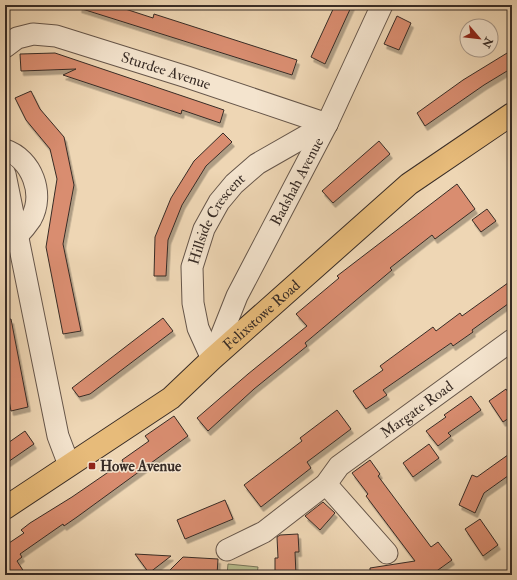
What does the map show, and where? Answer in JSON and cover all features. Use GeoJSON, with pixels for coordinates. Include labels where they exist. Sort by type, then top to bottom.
{"type":"FeatureCollection","features":[{"type":"Feature","properties":{"kind":"main road","name":"Felixstowe Road"},"geometry":{"type":"LineString","coordinates":[[5,508],[171,398],[212,359],[409,184],[512,114]]}},
{"type":"Feature","properties":{"kind":"street","name":"Badshah Avenue"},"geometry":{"type":"LineString","coordinates":[[212,359],[237,296],[327,124],[382,5]]}},
{"type":"Feature","properties":{"kind":"street","name":"Sturdee Avenue"},"geometry":{"type":"LineString","coordinates":[[5,47],[17,38],[33,34],[56,36],[327,124]]}},
{"type":"Feature","properties":{"kind":"street","name":"Hillside Crescent"},"geometry":{"type":"LineString","coordinates":[[212,359],[198,328],[193,303],[192,267],[204,229],[219,202],[234,184],[256,164],[327,124]]}},
{"type":"Feature","properties":{"kind":"street"},"geometry":{"type":"LineString","coordinates":[[5,150],[24,161],[33,176],[37,198],[31,218],[18,236]]}},
{"type":"Feature","properties":{"kind":"street"},"geometry":{"type":"LineString","coordinates":[[5,174],[58,436],[69,465]]}},
{"type":"Feature","properties":{"kind":"street","name":"Margate Road"},"geometry":{"type":"LineString","coordinates":[[227,550],[264,532],[326,484],[339,466],[509,347]]}},
{"type":"Feature","properties":{"kind":"street"},"geometry":{"type":"LineString","coordinates":[[326,484],[387,553]]}},
{"type":"Feature","properties":{"kind":"green space"},"geometry":{"type":"Polygon","coordinates":[[[228,564],[258,567],[257,575],[227,575],[228,564]]]}},
{"type":"Feature","properties":{"kind":"building"},"geometry":{"type":"Polygon","coordinates":[[[80,5],[113,5],[153,18],[154,14],[297,60],[292,75],[79,8],[80,5]]]}},
{"type":"Feature","properties":{"kind":"building"},"geometry":{"type":"Polygon","coordinates":[[[335,5],[352,5],[325,64],[311,57],[335,5]]]}},
{"type":"Feature","properties":{"kind":"building"},"geometry":{"type":"Polygon","coordinates":[[[397,16],[411,23],[399,50],[384,44],[397,16]]]}},
{"type":"Feature","properties":{"kind":"building"},"geometry":{"type":"Polygon","coordinates":[[[512,50],[512,68],[484,85],[425,126],[417,113],[463,80],[512,50]]]}},
{"type":"Feature","properties":{"kind":"building"},"geometry":{"type":"Polygon","coordinates":[[[55,53],[224,110],[220,123],[182,110],[181,114],[63,75],[76,69],[21,71],[20,54],[55,53]]]}},
{"type":"Feature","properties":{"kind":"building"},"geometry":{"type":"Polygon","coordinates":[[[31,91],[40,109],[64,137],[74,185],[63,244],[81,331],[63,334],[46,247],[57,179],[50,149],[26,120],[15,98],[31,91]]]}},
{"type":"Feature","properties":{"kind":"building"},"geometry":{"type":"Polygon","coordinates":[[[223,133],[232,142],[206,166],[182,205],[168,240],[166,276],[154,276],[155,237],[171,198],[194,161],[223,133]]]}},
{"type":"Feature","properties":{"kind":"building"},"geometry":{"type":"Polygon","coordinates":[[[379,141],[390,154],[333,203],[322,191],[379,141]]]}},
{"type":"Feature","properties":{"kind":"building"},"geometry":{"type":"Polygon","coordinates":[[[457,184],[475,209],[435,239],[432,235],[390,268],[392,270],[305,343],[307,346],[254,389],[208,431],[197,418],[307,326],[296,314],[339,278],[337,276],[457,184]]]}},
{"type":"Feature","properties":{"kind":"building"},"geometry":{"type":"Polygon","coordinates":[[[487,209],[496,221],[481,232],[472,220],[487,209]]]}},
{"type":"Feature","properties":{"kind":"building"},"geometry":{"type":"Polygon","coordinates":[[[512,280],[512,301],[453,346],[451,343],[383,390],[387,395],[366,409],[353,391],[383,370],[380,366],[433,327],[436,331],[460,313],[462,316],[512,280]]]}},
{"type":"Feature","properties":{"kind":"building"},"geometry":{"type":"Polygon","coordinates":[[[163,318],[173,331],[90,394],[79,397],[72,388],[163,318]]]}},
{"type":"Feature","properties":{"kind":"building"},"geometry":{"type":"Polygon","coordinates":[[[11,319],[28,407],[11,411],[5,379],[5,320],[11,319]]]}},
{"type":"Feature","properties":{"kind":"building"},"geometry":{"type":"Polygon","coordinates":[[[506,389],[512,399],[512,416],[503,422],[489,401],[506,389]]]}},
{"type":"Feature","properties":{"kind":"building"},"geometry":{"type":"Polygon","coordinates":[[[471,396],[481,410],[448,433],[451,436],[438,446],[426,431],[446,417],[444,415],[471,396]]]}},
{"type":"Feature","properties":{"kind":"building"},"geometry":{"type":"Polygon","coordinates":[[[337,410],[351,429],[307,462],[311,468],[261,507],[244,485],[302,441],[300,438],[337,410]]]}},
{"type":"Feature","properties":{"kind":"building"},"geometry":{"type":"Polygon","coordinates":[[[174,416],[188,436],[77,517],[64,526],[63,524],[20,554],[22,557],[17,561],[26,575],[5,575],[5,543],[6,545],[24,533],[21,530],[30,523],[72,497],[123,462],[122,460],[149,441],[145,436],[174,416]]]}},
{"type":"Feature","properties":{"kind":"building"},"geometry":{"type":"Polygon","coordinates":[[[25,431],[34,444],[5,464],[5,445],[25,431]]]}},
{"type":"Feature","properties":{"kind":"building"},"geometry":{"type":"Polygon","coordinates":[[[429,444],[439,458],[413,477],[403,463],[429,444]]]}},
{"type":"Feature","properties":{"kind":"building"},"geometry":{"type":"Polygon","coordinates":[[[512,452],[512,473],[484,493],[475,513],[459,505],[472,475],[477,477],[512,452]]]}},
{"type":"Feature","properties":{"kind":"building"},"geometry":{"type":"Polygon","coordinates":[[[370,460],[380,474],[378,476],[431,547],[438,542],[452,560],[431,575],[370,575],[370,568],[415,561],[366,496],[368,494],[352,473],[370,460]]]}},
{"type":"Feature","properties":{"kind":"building"},"geometry":{"type":"Polygon","coordinates":[[[225,500],[233,519],[185,539],[177,520],[225,500]]]}},
{"type":"Feature","properties":{"kind":"building"},"geometry":{"type":"Polygon","coordinates":[[[323,502],[335,513],[320,530],[305,516],[323,502]]]}},
{"type":"Feature","properties":{"kind":"building"},"geometry":{"type":"Polygon","coordinates":[[[480,519],[498,545],[483,556],[465,529],[480,519]]]}},
{"type":"Feature","properties":{"kind":"building"},"geometry":{"type":"Polygon","coordinates":[[[298,534],[299,552],[295,552],[296,575],[275,575],[275,558],[278,558],[277,537],[280,535],[298,534]]]}},
{"type":"Feature","properties":{"kind":"building"},"geometry":{"type":"Polygon","coordinates":[[[135,554],[171,556],[149,573],[135,554]]]}},
{"type":"Feature","properties":{"kind":"building"},"geometry":{"type":"Polygon","coordinates":[[[183,557],[218,559],[217,575],[165,575],[183,557]]]}},
{"type":"Feature","properties":{"kind":"place","name":"Howe Avenue"},"geometry":{"type":"Point","coordinates":[92,466]}}]}
